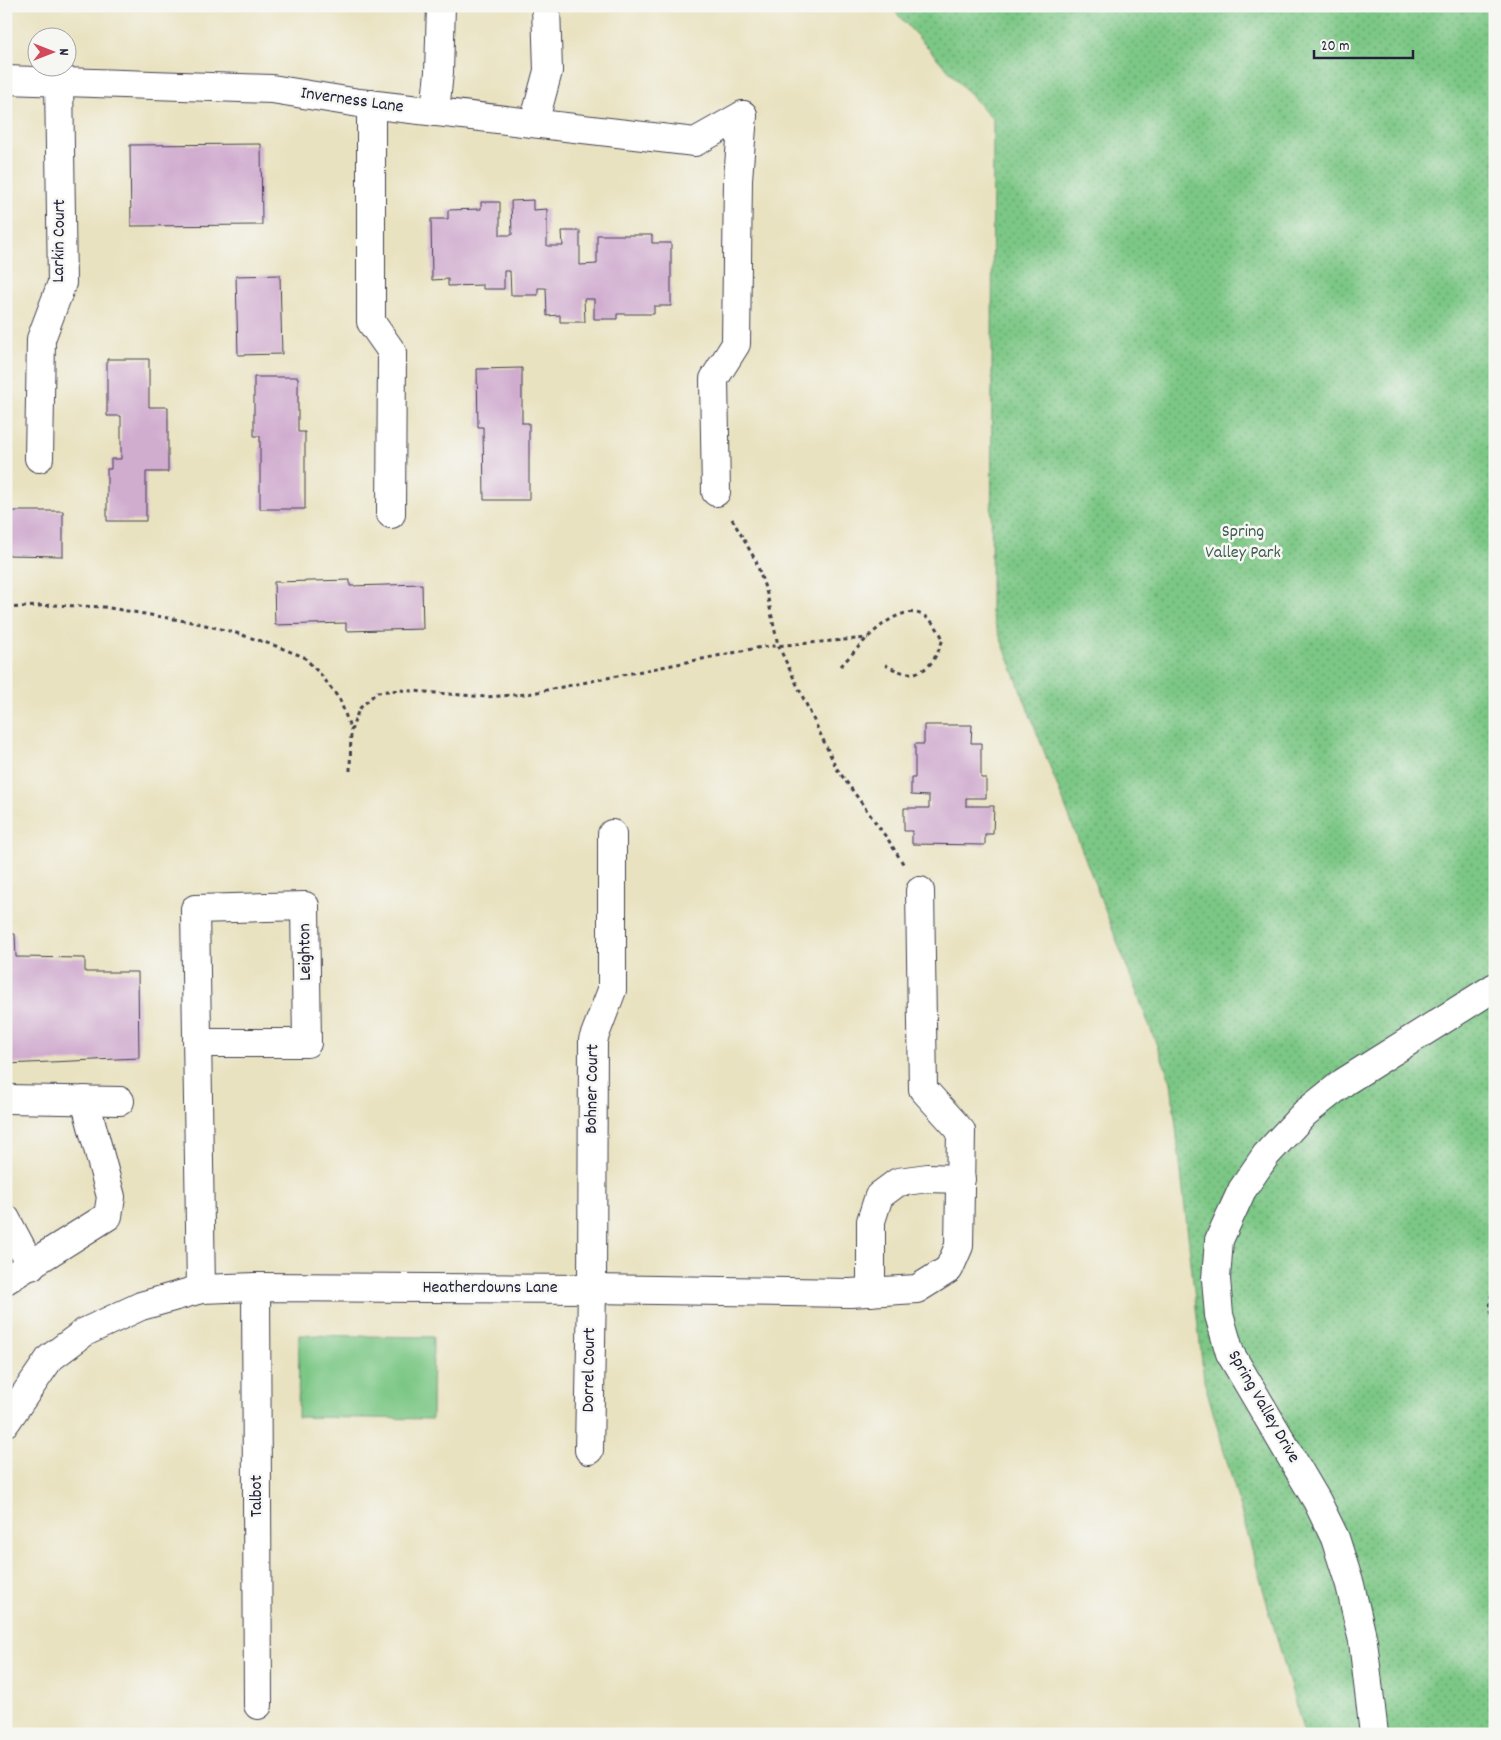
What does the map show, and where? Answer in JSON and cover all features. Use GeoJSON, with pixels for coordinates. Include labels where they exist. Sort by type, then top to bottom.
{"type":"FeatureCollection","features":[{"type":"Feature","properties":{"kind":"street"},"geometry":{"type":"LineString","coordinates":[[436,112],[441,6]]}},
{"type":"Feature","properties":{"kind":"street"},"geometry":{"type":"LineString","coordinates":[[534,123],[548,71],[546,6]]}},
{"type":"Feature","properties":{"kind":"street","name":"Inverness Lane"},"geometry":{"type":"LineString","coordinates":[[6,80],[272,89],[371,104],[696,142],[743,115],[738,179],[736,344],[714,379],[716,492]]}},
{"type":"Feature","properties":{"kind":"street","name":"Larkin Court"},"geometry":{"type":"LineString","coordinates":[[39,458],[41,339],[62,283],[60,81]]}},
{"type":"Feature","properties":{"kind":"street"},"geometry":{"type":"LineString","coordinates":[[371,104],[371,322],[392,352],[392,514]]}},
{"type":"Feature","properties":{"kind":"street","name":"Bohner Court"},"geometry":{"type":"LineString","coordinates":[[592,1289],[593,1040],[612,990],[612,834]]}},
{"type":"Feature","properties":{"kind":"street","name":"Heatherdowns Lane"},"geometry":{"type":"LineString","coordinates":[[6,1422],[50,1358],[85,1332],[141,1306],[201,1289],[256,1287],[592,1289],[850,1293],[917,1289],[949,1269],[959,1246],[961,1190],[961,1131],[923,1088],[920,891]]}},
{"type":"Feature","properties":{"kind":"street","name":"Leighton"},"geometry":{"type":"LineString","coordinates":[[198,1043],[307,1043],[305,906],[195,909],[201,1289]]}},
{"type":"Feature","properties":{"kind":"street","name":"Spring Valley Drive"},"geometry":{"type":"LineString","coordinates":[[1374,1734],[1363,1641],[1350,1586],[1335,1538],[1317,1501],[1230,1353],[1219,1315],[1216,1279],[1219,1240],[1242,1190],[1266,1155],[1304,1113],[1344,1082],[1495,987]]}},
{"type":"Feature","properties":{"kind":"street"},"geometry":{"type":"LineString","coordinates":[[6,1099],[120,1101]]}},
{"type":"Feature","properties":{"kind":"street"},"geometry":{"type":"LineString","coordinates":[[6,1280],[108,1216],[111,1197],[85,1100]]}},
{"type":"Feature","properties":{"kind":"street"},"geometry":{"type":"LineString","coordinates":[[871,1292],[871,1221],[878,1196],[898,1182],[928,1178],[961,1190]]}},
{"type":"Feature","properties":{"kind":"street"},"geometry":{"type":"LineString","coordinates":[[6,1219],[31,1266]]}},
{"type":"Feature","properties":{"kind":"street","name":"Talbot"},"geometry":{"type":"LineString","coordinates":[[256,1287],[258,1705]]}},
{"type":"Feature","properties":{"kind":"street","name":"Dorrel Court"},"geometry":{"type":"LineString","coordinates":[[589,1450],[592,1289]]}},
{"type":"Feature","properties":{"kind":"path"},"geometry":{"type":"LineString","coordinates":[[716,492],[756,561],[768,594],[778,646],[837,770],[889,841],[920,891]]}},
{"type":"Feature","properties":{"kind":"path"},"geometry":{"type":"LineString","coordinates":[[6,608],[52,605],[104,607],[198,623],[276,646],[304,657],[322,676],[340,700],[351,731]]}},
{"type":"Feature","properties":{"kind":"path"},"geometry":{"type":"LineString","coordinates":[[841,666],[882,624],[898,615],[915,613],[926,616],[937,626],[943,638],[938,653],[925,669],[920,672],[906,674],[885,665]]}},
{"type":"Feature","properties":{"kind":"path"},"geometry":{"type":"LineString","coordinates":[[350,771],[351,731],[359,709],[377,692],[400,690],[486,697],[527,694],[762,647],[868,638]]}},
{"type":"Feature","properties":{"kind":"path"},"geometry":{"type":"LineString","coordinates":[[1495,1287],[1492,1289],[1490,1302],[1495,1324]]}},
{"type":"Feature","properties":{"kind":"green space","name":"Spring Valley Park"},"geometry":{"type":"Polygon","coordinates":[[[890,6],[1495,6],[1495,1734],[1304,1734],[1204,1380],[1171,1082],[991,613],[993,120],[890,6]]]}},
{"type":"Feature","properties":{"kind":"green space"},"geometry":{"type":"Polygon","coordinates":[[[299,1335],[433,1337],[432,1419],[298,1417],[299,1335]]]}},
{"type":"Feature","properties":{"kind":"building"},"geometry":{"type":"Polygon","coordinates":[[[261,144],[262,225],[131,226],[130,145],[261,144]]]}},
{"type":"Feature","properties":{"kind":"building"},"geometry":{"type":"Polygon","coordinates":[[[533,200],[533,210],[547,209],[547,246],[563,246],[562,231],[580,231],[580,265],[597,264],[597,235],[652,235],[652,243],[671,243],[671,306],[654,306],[654,314],[617,314],[617,319],[594,319],[594,299],[584,299],[585,322],[560,322],[560,315],[547,316],[546,288],[538,288],[538,295],[511,295],[510,271],[504,271],[504,289],[483,289],[483,285],[448,286],[448,279],[432,280],[431,219],[448,219],[448,210],[481,209],[481,202],[500,202],[500,235],[512,235],[511,201],[533,200]]]}},
{"type":"Feature","properties":{"kind":"building"},"geometry":{"type":"Polygon","coordinates":[[[280,275],[282,354],[238,355],[236,276],[280,275]]]}},
{"type":"Feature","properties":{"kind":"building"},"geometry":{"type":"Polygon","coordinates":[[[107,359],[149,359],[149,407],[168,407],[168,472],[146,472],[146,521],[107,521],[107,469],[111,469],[111,459],[121,459],[121,416],[107,416],[107,359]]]}},
{"type":"Feature","properties":{"kind":"building"},"geometry":{"type":"Polygon","coordinates":[[[522,368],[522,423],[529,423],[529,500],[484,500],[483,427],[478,427],[477,369],[522,368]]]}},
{"type":"Feature","properties":{"kind":"building"},"geometry":{"type":"Polygon","coordinates":[[[254,377],[298,377],[298,432],[305,432],[305,509],[260,509],[260,436],[254,436],[254,377]]]}},
{"type":"Feature","properties":{"kind":"building"},"geometry":{"type":"Polygon","coordinates":[[[6,504],[9,504],[9,511],[63,511],[63,556],[6,555],[6,504]]]}},
{"type":"Feature","properties":{"kind":"building"},"geometry":{"type":"Polygon","coordinates":[[[350,580],[350,586],[422,584],[423,629],[346,631],[346,623],[275,625],[274,582],[350,580]]]}},
{"type":"Feature","properties":{"kind":"building"},"geometry":{"type":"Polygon","coordinates":[[[924,725],[972,725],[971,743],[981,743],[981,778],[986,778],[986,798],[966,798],[966,806],[994,806],[993,834],[985,834],[985,845],[912,844],[912,831],[904,831],[904,808],[929,808],[929,796],[911,795],[911,778],[915,778],[915,744],[924,744],[924,725]]]}},
{"type":"Feature","properties":{"kind":"building"},"geometry":{"type":"Polygon","coordinates":[[[6,934],[15,934],[16,957],[85,958],[85,972],[138,972],[139,1058],[6,1064],[6,934]]]}}]}
